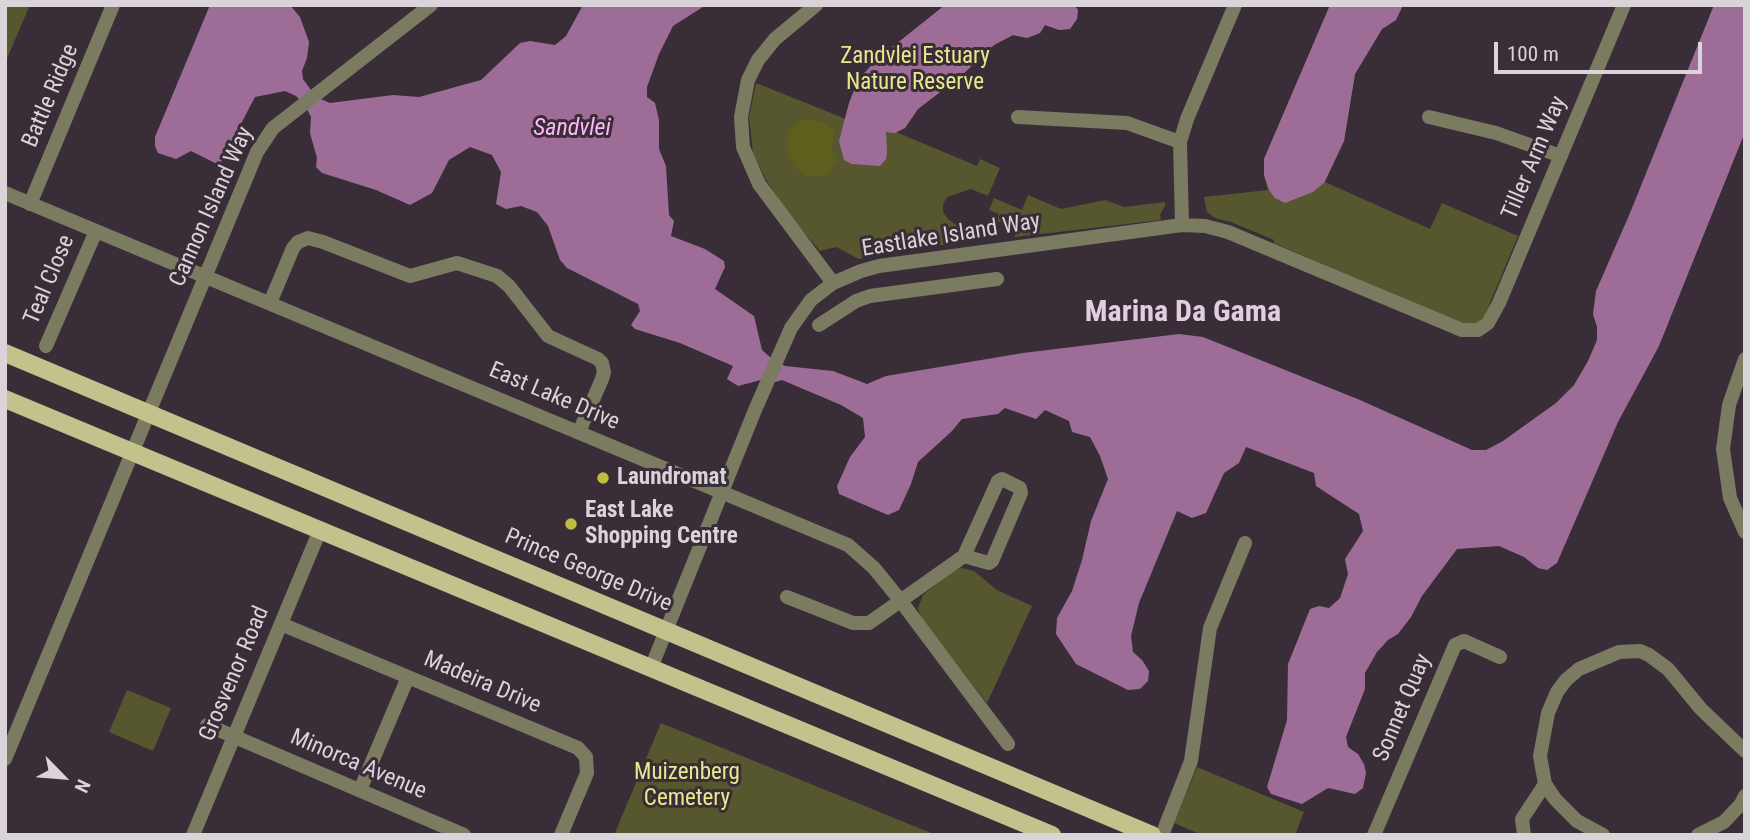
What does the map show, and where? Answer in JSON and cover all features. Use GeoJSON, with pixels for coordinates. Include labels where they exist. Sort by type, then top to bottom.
{"type":"FeatureCollection","features":[{"type":"Feature","properties":{"kind":"main road","name":"Prince George Drive"},"geometry":{"type":"LineString","coordinates":[[5,353],[1152,835]]}},
{"type":"Feature","properties":{"kind":"main road"},"geometry":{"type":"LineString","coordinates":[[5,399],[1052,835]]}},
{"type":"Feature","properties":{"kind":"street","name":"Battle Ridge"},"geometry":{"type":"LineString","coordinates":[[30,204],[113,5]]}},
{"type":"Feature","properties":{"kind":"street","name":"Cannon Island Way"},"geometry":{"type":"LineString","coordinates":[[5,759],[257,152],[273,128],[294,110],[431,5]]}},
{"type":"Feature","properties":{"kind":"street"},"geometry":{"type":"LineString","coordinates":[[816,5],[780,34],[758,60],[748,80],[741,117],[743,146],[759,184],[833,283]]}},
{"type":"Feature","properties":{"kind":"street"},"geometry":{"type":"LineString","coordinates":[[1182,225],[1180,142],[1235,5]]}},
{"type":"Feature","properties":{"kind":"street","name":"Tiller Arm Way"},"geometry":{"type":"LineString","coordinates":[[1485,326],[1492,319],[1499,303],[1624,5]]}},
{"type":"Feature","properties":{"kind":"street"},"geometry":{"type":"LineString","coordinates":[[1018,117],[1127,124],[1180,142]]}},
{"type":"Feature","properties":{"kind":"street"},"geometry":{"type":"LineString","coordinates":[[1429,117],[1496,132],[1561,156]]}},
{"type":"Feature","properties":{"kind":"street","name":"East Lake Drive"},"geometry":{"type":"LineString","coordinates":[[6,197],[96,231],[848,545],[874,568],[900,600],[1008,744]]}},
{"type":"Feature","properties":{"kind":"street","name":"Eastlake Island Way"},"geometry":{"type":"LineString","coordinates":[[651,668],[781,351],[803,310],[833,283],[860,271],[879,266],[1182,225],[1205,226],[1228,232],[1462,330],[1472,331],[1485,326]]}},
{"type":"Feature","properties":{"kind":"street","name":"Teal Close"},"geometry":{"type":"LineString","coordinates":[[46,346],[96,231]]}},
{"type":"Feature","properties":{"kind":"street"},"geometry":{"type":"LineString","coordinates":[[270,303],[293,248],[302,239],[308,238],[410,276],[457,263],[497,276],[509,286],[548,336],[602,363],[604,373],[579,432]]}},
{"type":"Feature","properties":{"kind":"street"},"geometry":{"type":"LineString","coordinates":[[860,271],[870,296]]}},
{"type":"Feature","properties":{"kind":"street"},"geometry":{"type":"LineString","coordinates":[[819,325],[870,296],[997,279]]}},
{"type":"Feature","properties":{"kind":"street"},"geometry":{"type":"LineString","coordinates":[[1745,359],[1729,405],[1723,449],[1730,498],[1745,532]]}},
{"type":"Feature","properties":{"kind":"street"},"geometry":{"type":"LineString","coordinates":[[787,597],[853,624],[873,621],[964,556],[998,481],[1002,480],[1020,488],[1021,493],[992,561],[989,563],[964,556]]}},
{"type":"Feature","properties":{"kind":"street","name":"Grosvenor Road"},"geometry":{"type":"LineString","coordinates":[[193,835],[320,530]]}},
{"type":"Feature","properties":{"kind":"street"},"geometry":{"type":"LineString","coordinates":[[1162,835],[1191,761],[1210,628],[1245,544]]}},
{"type":"Feature","properties":{"kind":"street","name":"Madeira Drive"},"geometry":{"type":"LineString","coordinates":[[281,624],[579,748],[587,762],[587,773],[561,835]]}},
{"type":"Feature","properties":{"kind":"street","name":"Sonnet Quay"},"geometry":{"type":"LineString","coordinates":[[1374,835],[1455,645],[1464,641],[1500,657]]}},
{"type":"Feature","properties":{"kind":"street"},"geometry":{"type":"LineString","coordinates":[[1592,833],[1564,810],[1545,784],[1540,756],[1542,737],[1557,692],[1579,669],[1619,652],[1640,651],[1659,660],[1701,709],[1745,751]]}},
{"type":"Feature","properties":{"kind":"street"},"geometry":{"type":"LineString","coordinates":[[360,790],[408,677]]}},
{"type":"Feature","properties":{"kind":"street","name":"Minorca Avenue"},"geometry":{"type":"LineString","coordinates":[[207,725],[464,835]]}},
{"type":"Feature","properties":{"kind":"street"},"geometry":{"type":"LineString","coordinates":[[1524,835],[1522,820],[1545,784]]}},
{"type":"Feature","properties":{"kind":"street"},"geometry":{"type":"LineString","coordinates":[[1698,835],[1724,822],[1745,796]]}},
{"type":"Feature","properties":{"kind":"green space"},"geometry":{"type":"Polygon","coordinates":[[[5,5],[30,5],[5,63],[5,5]]]}},
{"type":"Feature","properties":{"kind":"green space"},"geometry":{"type":"Polygon","coordinates":[[[945,5],[1074,5],[1078,10],[1077,19],[1070,29],[1059,30],[1045,25],[1040,33],[1027,38],[1013,35],[994,45],[961,76],[918,109],[905,128],[896,132],[977,166],[980,159],[1000,168],[988,196],[971,189],[947,197],[943,204],[943,212],[948,219],[964,231],[964,242],[859,259],[836,247],[820,251],[786,211],[753,153],[749,117],[756,83],[846,119],[859,80],[876,60],[945,5]]]}},
{"type":"Feature","properties":{"kind":"green space"},"geometry":{"type":"Polygon","coordinates":[[[1330,5],[1403,5],[1396,20],[1382,29],[1355,74],[1344,141],[1325,182],[1430,229],[1442,203],[1518,236],[1485,315],[1477,323],[1462,323],[1274,243],[1274,240],[1215,218],[1207,212],[1204,197],[1268,190],[1264,159],[1330,5]]]}},
{"type":"Feature","properties":{"kind":"green space"},"geometry":{"type":"Polygon","coordinates":[[[1028,195],[1061,209],[1105,200],[1124,207],[1165,202],[1165,206],[1160,215],[1161,220],[1015,237],[1014,230],[997,221],[999,214],[989,210],[994,198],[1022,210],[1028,195]]]}},
{"type":"Feature","properties":{"kind":"green space"},"geometry":{"type":"Polygon","coordinates":[[[956,569],[974,571],[997,590],[1032,606],[987,703],[920,616],[918,608],[923,595],[956,569]]]}},
{"type":"Feature","properties":{"kind":"green space"},"geometry":{"type":"Polygon","coordinates":[[[127,690],[171,708],[153,751],[109,732],[127,690]]]}},
{"type":"Feature","properties":{"kind":"green space","name":"Muizenberg Cemetery"},"geometry":{"type":"Polygon","coordinates":[[[661,723],[936,835],[614,835],[661,723]]]}},
{"type":"Feature","properties":{"kind":"green space"},"geometry":{"type":"Polygon","coordinates":[[[1197,767],[1304,812],[1295,835],[1202,835],[1174,823],[1197,767]]]}},
{"type":"Feature","properties":{"kind":"shaded area"},"geometry":{"type":"Polygon","coordinates":[[[803,119],[823,122],[835,131],[831,145],[837,161],[828,175],[806,177],[795,167],[787,152],[788,130],[803,119]]]}},
{"type":"Feature","properties":{"kind":"water","name":"Sandvlei"},"geometry":{"type":"Polygon","coordinates":[[[210,5],[290,5],[300,17],[309,42],[302,71],[303,79],[316,97],[330,103],[393,95],[419,97],[481,80],[520,43],[530,41],[555,45],[566,36],[583,5],[706,5],[673,26],[647,87],[647,97],[655,103],[659,120],[659,149],[666,166],[669,215],[674,221],[671,236],[705,249],[724,261],[725,267],[715,289],[754,316],[762,350],[771,358],[785,366],[833,371],[867,384],[886,376],[1023,353],[1179,334],[1203,337],[1360,400],[1472,450],[1486,450],[1503,441],[1556,403],[1574,385],[1588,361],[1597,340],[1593,314],[1596,291],[1714,5],[1745,5],[1745,132],[1659,346],[1618,422],[1557,563],[1547,570],[1538,568],[1524,557],[1499,546],[1457,549],[1422,596],[1411,617],[1398,634],[1377,652],[1365,673],[1365,689],[1346,737],[1348,747],[1358,754],[1364,764],[1366,773],[1363,788],[1355,794],[1328,788],[1302,804],[1271,794],[1267,787],[1287,720],[1288,664],[1310,609],[1319,606],[1329,608],[1340,598],[1348,574],[1345,559],[1363,531],[1359,514],[1316,486],[1314,473],[1246,447],[1239,463],[1224,473],[1206,513],[1192,518],[1177,511],[1139,603],[1131,636],[1133,652],[1149,671],[1148,681],[1140,689],[1128,690],[1076,664],[1056,634],[1057,618],[1072,591],[1091,521],[1108,479],[1090,437],[1072,432],[1069,421],[1045,410],[1036,419],[1005,408],[998,414],[962,419],[918,462],[899,510],[888,515],[839,494],[837,486],[850,457],[865,437],[863,418],[841,405],[782,380],[761,380],[738,386],[727,379],[733,366],[680,343],[635,329],[631,325],[640,311],[638,304],[567,268],[560,260],[548,226],[537,212],[521,206],[506,209],[496,204],[501,172],[492,155],[470,147],[449,160],[432,193],[410,205],[376,190],[322,173],[316,167],[317,158],[310,133],[311,117],[296,96],[285,91],[255,97],[221,162],[215,163],[191,151],[176,159],[158,153],[155,137],[210,5]]]}},
{"type":"Feature","properties":{"kind":"water","name":"Zandvlei Estuary Nature Reserve"},"geometry":{"type":"Polygon","coordinates":[[[945,5],[1074,5],[1078,10],[1077,19],[1070,29],[1059,30],[1045,25],[1040,33],[1027,38],[1013,35],[994,45],[961,76],[918,109],[905,128],[895,133],[886,132],[886,159],[880,166],[852,164],[844,160],[839,141],[858,80],[876,60],[945,5]]]}},
{"type":"Feature","properties":{"kind":"water"},"geometry":{"type":"Polygon","coordinates":[[[1330,5],[1403,5],[1396,20],[1382,29],[1355,74],[1344,141],[1324,183],[1313,192],[1285,203],[1275,198],[1269,190],[1264,175],[1264,159],[1330,5]]]}},
{"type":"Feature","properties":{"kind":"place","name":"Laundromat"},"geometry":{"type":"Point","coordinates":[603,478]}},
{"type":"Feature","properties":{"kind":"place","name":"East Lake Shopping Centre"},"geometry":{"type":"Point","coordinates":[571,524]}},
{"type":"Feature","properties":{"kind":"district","name":"Marina Da Gama"},"geometry":{"type":"Point","coordinates":[1183,313]}}]}
